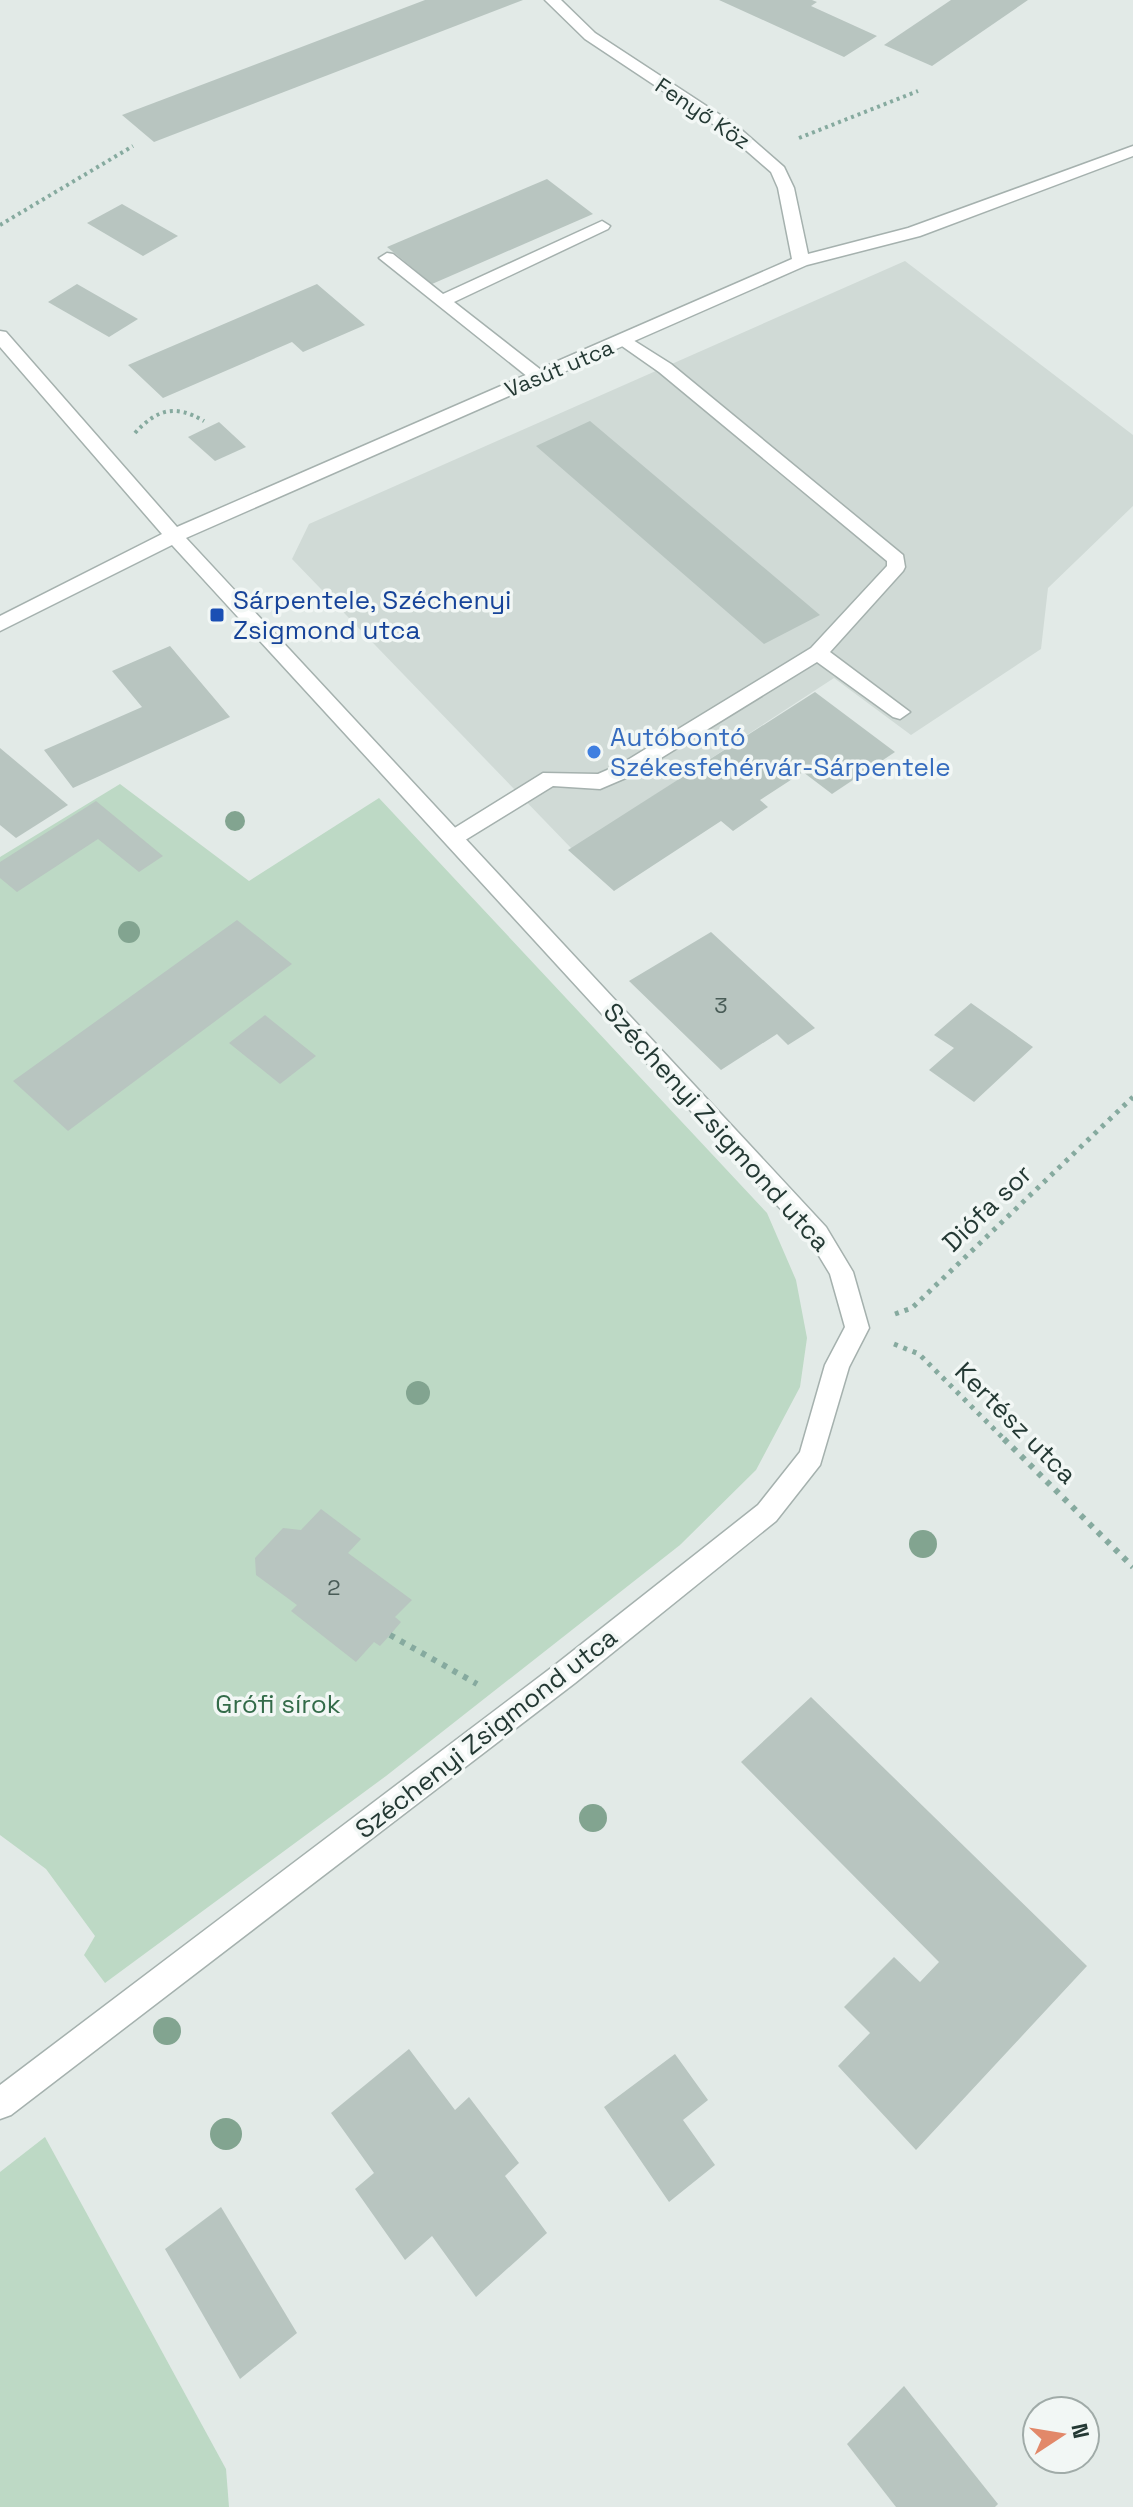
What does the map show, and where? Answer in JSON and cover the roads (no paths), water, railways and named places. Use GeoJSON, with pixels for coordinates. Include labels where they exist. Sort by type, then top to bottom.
{"type":"FeatureCollection","features":[{"type":"Feature","properties":{"kind":"street","name":"Fenyő Köz"},"geometry":{"type":"LineString","coordinates":[[552,0],[590,36],[731,129],[778,170],[786,188],[801,261]]}},
{"type":"Feature","properties":{"kind":"street","name":"Vasút utca"},"geometry":{"type":"LineString","coordinates":[[0,624],[174,536],[801,261],[914,232],[1133,151]]}},
{"type":"Feature","properties":{"kind":"street"},"geometry":{"type":"LineString","coordinates":[[442,301],[602,226]]}},
{"type":"Feature","properties":{"kind":"street"},"geometry":{"type":"LineString","coordinates":[[387,258],[539,377]]}},
{"type":"Feature","properties":{"kind":"street","name":"Széchenyi Zsigmond utca"},"geometry":{"type":"LineString","coordinates":[[0,336],[174,536],[455,837],[818,1234],[841,1272],[857,1328],[837,1365],[811,1457],[767,1513],[519,1709],[0,2104]]}},
{"type":"Feature","properties":{"kind":"street"},"geometry":{"type":"LineString","coordinates":[[455,837],[550,778],[600,782],[628,769],[818,653],[896,567],[896,559],[677,378],[625,340]]}},
{"type":"Feature","properties":{"kind":"street"},"geometry":{"type":"LineString","coordinates":[[818,653],[900,712]]}},
{"type":"Feature","properties":{"kind":"place","name":"Sárpentele, Széchenyi Zsigmond utca"},"geometry":{"type":"Point","coordinates":[217,615]}},
{"type":"Feature","properties":{"kind":"place","name":"Autóbontó Székesfehérvár-Sárpentele"},"geometry":{"type":"Point","coordinates":[594,752]}},
{"type":"Feature","properties":{"kind":"park label","name":"Grófi sírok"},"geometry":{"type":"Point","coordinates":[278,1704]}}]}
